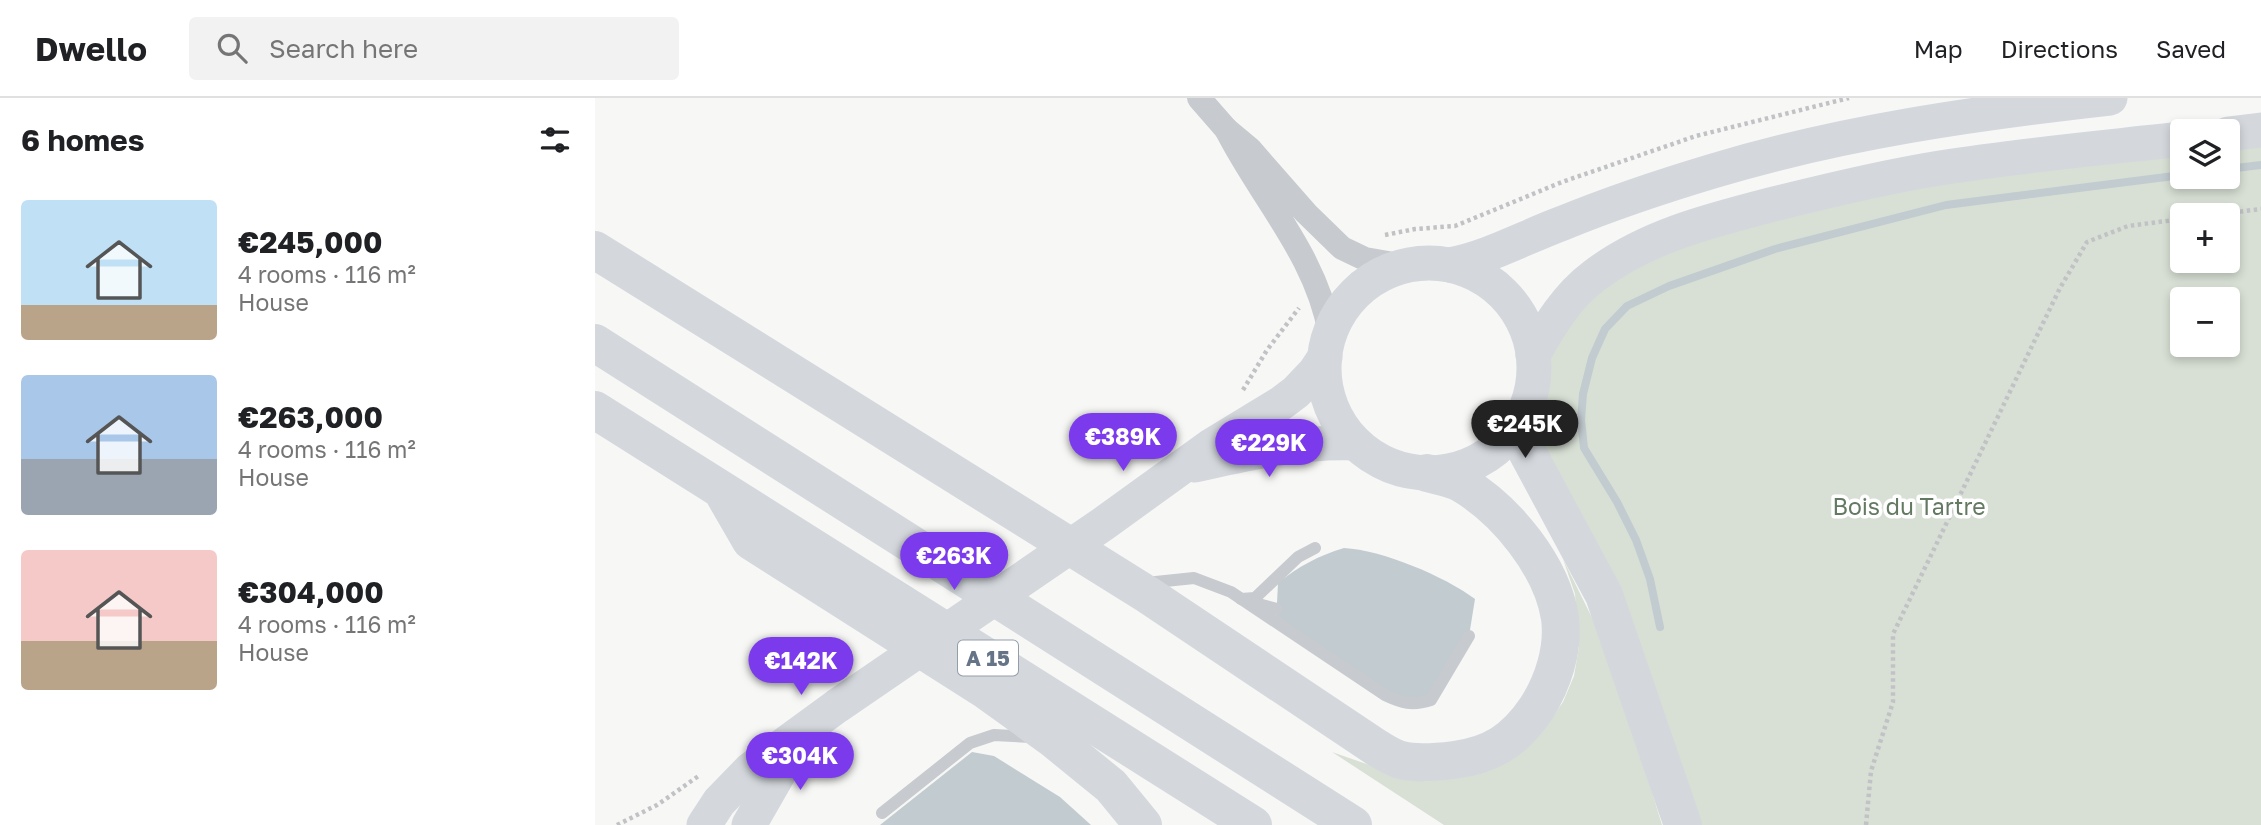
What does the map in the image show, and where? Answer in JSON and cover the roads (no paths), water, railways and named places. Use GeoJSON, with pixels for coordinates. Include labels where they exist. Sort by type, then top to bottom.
{"type":"FeatureCollection","features":[{"type":"Feature","properties":{"kind":"highway"},"geometry":{"type":"LineString","coordinates":[[595,250],[1129,583],[1377,748],[1401,760],[1440,762],[1472,758],[1502,746],[1524,727],[1552,678],[1559,650],[1560,618],[1541,565],[1521,536],[1493,508],[1460,483],[1427,473]]}},
{"type":"Feature","properties":{"kind":"highway","name":"A 15"},"geometry":{"type":"LineString","coordinates":[[595,343],[1353,825]]}},
{"type":"Feature","properties":{"kind":"highway","name":"A 15"},"geometry":{"type":"LineString","coordinates":[[595,410],[1253,825]]}},
{"type":"Feature","properties":{"kind":"highway"},"geometry":{"type":"LineString","coordinates":[[1521,419],[1525,448],[1604,595],[1683,825]]}},
{"type":"Feature","properties":{"kind":"highway"},"geometry":{"type":"LineString","coordinates":[[723,492],[751,541],[987,691],[1052,738],[1111,786],[1143,825]]}},
{"type":"Feature","properties":{"kind":"main road"},"geometry":{"type":"LineString","coordinates":[[1449,265],[1481,257],[1621,201],[1715,171],[1816,144],[1979,114],[2110,98]]}},
{"type":"Feature","properties":{"kind":"main road"},"geometry":{"type":"LineString","coordinates":[[2240,133],[2261,130]]}},
{"type":"Feature","properties":{"kind":"main road"},"geometry":{"type":"LineString","coordinates":[[1533,355],[1551,322],[1591,277],[1629,252],[1671,234],[1833,189],[1938,168],[2170,140]]}},
{"type":"Feature","properties":{"kind":"main road"},"geometry":{"type":"LineString","coordinates":[[703,825],[719,802],[751,769],[837,706],[1103,524],[1178,469],[1296,392],[1315,372],[1339,313],[1353,295],[1391,270],[1429,263],[1449,265],[1479,277],[1506,296],[1524,324],[1533,355],[1534,377],[1521,419],[1508,437],[1492,452],[1453,470],[1427,473],[1401,469],[1377,459],[1355,443],[1341,425],[1325,384],[1327,345]]}},
{"type":"Feature","properties":{"kind":"main road"},"geometry":{"type":"LineString","coordinates":[[1178,469],[1231,457],[1303,446],[1334,442],[1355,443]]}},
{"type":"Feature","properties":{"kind":"main road"},"geometry":{"type":"LineString","coordinates":[[749,825],[801,734]]}},
{"type":"Feature","properties":{"kind":"street"},"geometry":{"type":"LineString","coordinates":[[1199,98],[1342,248],[1365,259],[1405,267]]}},
{"type":"Feature","properties":{"kind":"street"},"geometry":{"type":"LineString","coordinates":[[1226,129],[1314,277],[1322,299],[1327,345]]}},
{"type":"Feature","properties":{"kind":"lane"},"geometry":{"type":"LineString","coordinates":[[1241,599],[1255,598],[1298,557],[1315,548]]}},
{"type":"Feature","properties":{"kind":"lane"},"geometry":{"type":"LineString","coordinates":[[1129,583],[1194,578],[1208,582],[1241,599],[1385,695],[1402,703],[1416,705],[1430,700],[1469,636]]}},
{"type":"Feature","properties":{"kind":"lane"},"geometry":{"type":"LineString","coordinates":[[1241,599],[1277,609]]}},
{"type":"Feature","properties":{"kind":"lane"},"geometry":{"type":"LineString","coordinates":[[882,813],[936,775],[970,743],[1006,735],[1052,738]]}},
{"type":"Feature","properties":{"kind":"waterway"},"geometry":{"type":"LineString","coordinates":[[2240,168],[2261,165]]}},
{"type":"Feature","properties":{"kind":"waterway"},"geometry":{"type":"LineString","coordinates":[[1660,627],[1650,579],[1636,540],[1617,502],[1584,448],[1581,420],[1583,394],[1592,358],[1605,329],[1627,306],[1669,286],[1775,249],[1946,205],[2170,177]]}},
{"type":"Feature","properties":{"kind":"park label","name":"Bois du Tartre"},"geometry":{"type":"Point","coordinates":[1909,506]}}]}
